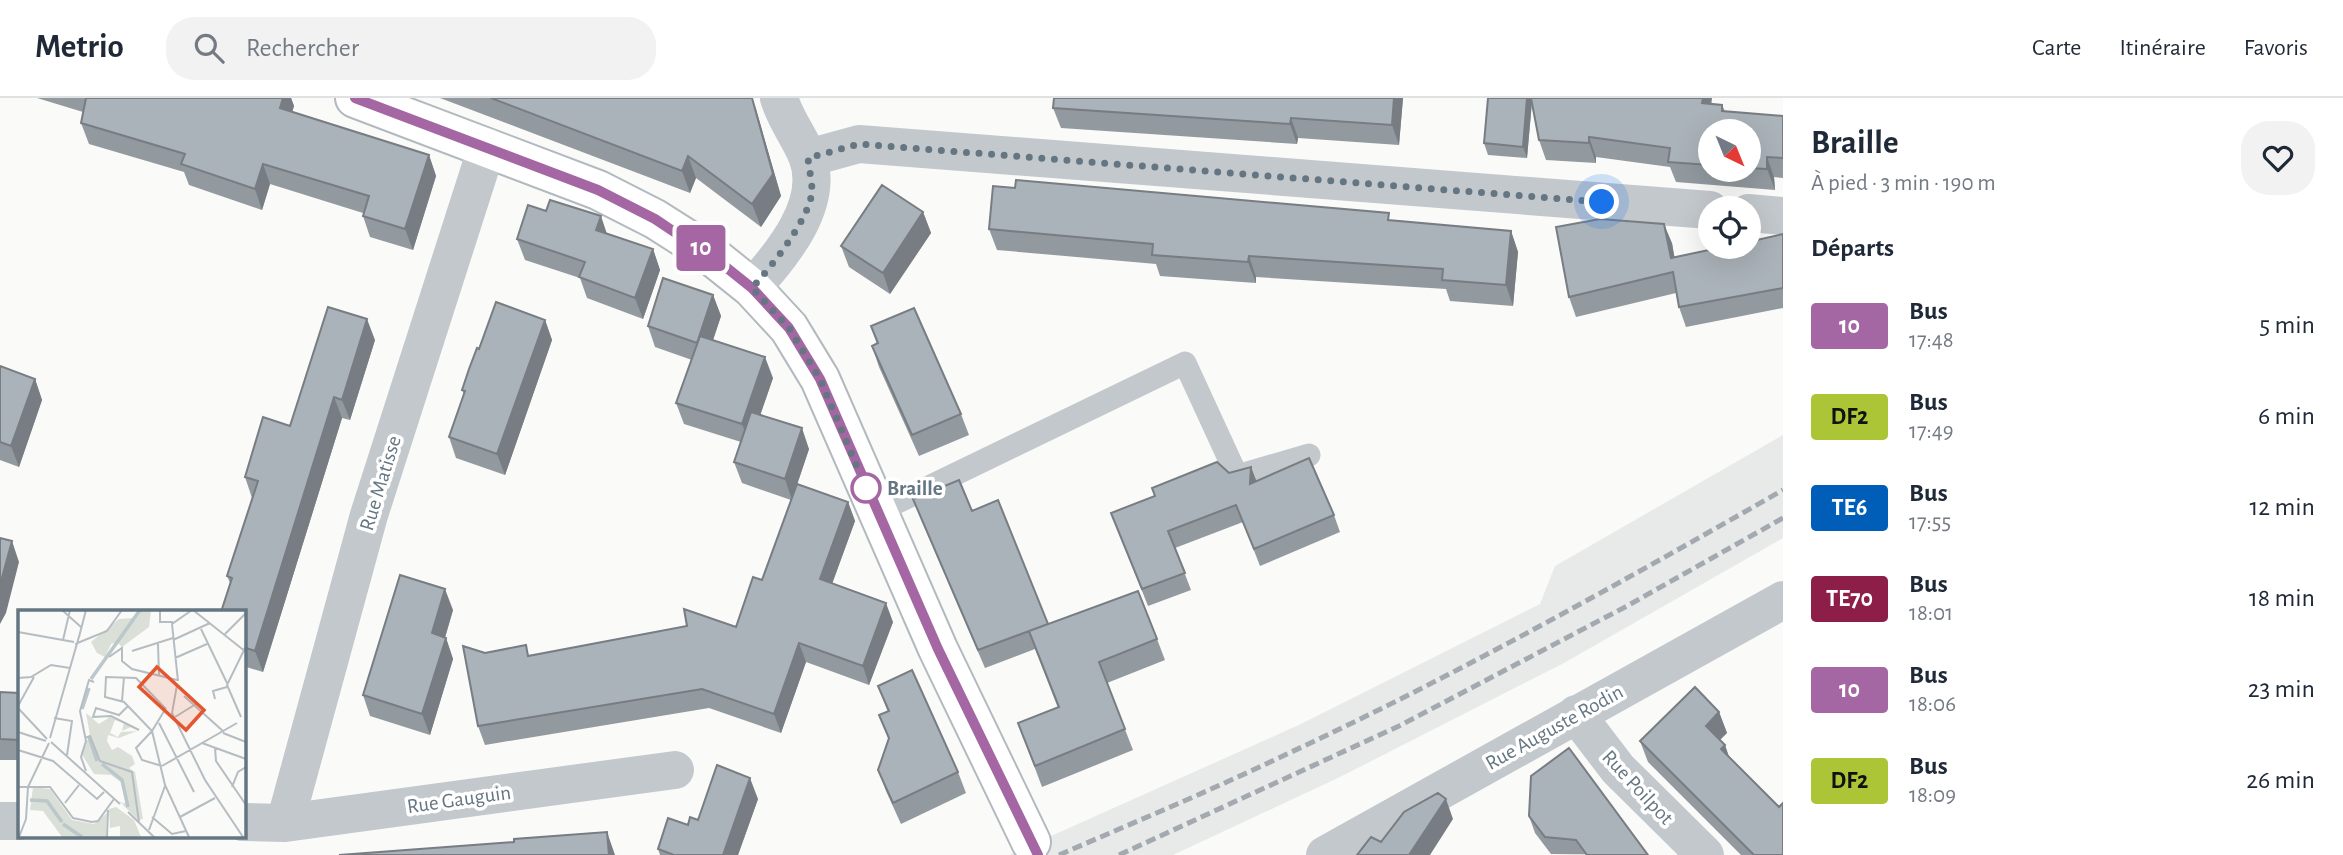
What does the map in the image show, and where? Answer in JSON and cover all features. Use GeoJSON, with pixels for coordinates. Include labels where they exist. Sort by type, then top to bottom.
{"type":"FeatureCollection","features":[{"type":"Feature","properties":{"kind":"main road"},"geometry":{"type":"LineString","coordinates":[[355,98],[598,190],[655,219],[707,252],[752,288],[789,328],[820,379],[938,649],[1031,842]]}},
{"type":"Feature","properties":{"kind":"street"},"geometry":{"type":"LineString","coordinates":[[752,288],[777,259],[812,193],[808,158],[779,98]]}},
{"type":"Feature","properties":{"kind":"street"},"geometry":{"type":"LineString","coordinates":[[808,158],[859,144],[1698,209]]}},
{"type":"Feature","properties":{"kind":"street","name":"Rue Matisse"},"geometry":{"type":"LineString","coordinates":[[285,823],[369,515],[487,148]]}},
{"type":"Feature","properties":{"kind":"street"},"geometry":{"type":"LineString","coordinates":[[1761,214],[1783,216]]}},
{"type":"Feature","properties":{"kind":"street","name":"Rue Auguste Rodin"},"geometry":{"type":"LineString","coordinates":[[1325,855],[1783,600]]}},
{"type":"Feature","properties":{"kind":"street","name":"Rue Poilpot"},"geometry":{"type":"LineString","coordinates":[[1576,714],[1618,769],[1705,855]]}},
{"type":"Feature","properties":{"kind":"street","name":"Rue Gauguin"},"geometry":{"type":"LineString","coordinates":[[245,822],[285,823],[675,770]]}},
{"type":"Feature","properties":{"kind":"street"},"geometry":{"type":"LineString","coordinates":[[0,821],[18,821]]}},
{"type":"Feature","properties":{"kind":"lane"},"geometry":{"type":"LineString","coordinates":[[877,512],[1185,363],[1237,476],[1309,455]]}},
{"type":"Feature","properties":{"kind":"shaded area"},"geometry":{"type":"Polygon","coordinates":[[[1783,435],[1783,538],[1564,663],[1340,777],[1173,855],[1009,855],[1301,724],[1540,604],[1555,566],[1783,435]]]}},
{"type":"Feature","properties":{"kind":"building"},"geometry":{"type":"Polygon","coordinates":[[[86,98],[283,98],[280,108],[429,155],[405,229],[363,216],[369,196],[263,164],[255,189],[181,164],[185,154],[81,123],[86,98]]]}},
{"type":"Feature","properties":{"kind":"building"},"geometry":{"type":"Polygon","coordinates":[[[491,98],[752,98],[773,174],[752,204],[688,156],[682,171],[491,98]]]}},
{"type":"Feature","properties":{"kind":"building"},"geometry":{"type":"Polygon","coordinates":[[[1054,98],[1394,98],[1392,125],[1291,118],[1290,124],[1053,108],[1054,98]]]}},
{"type":"Feature","properties":{"kind":"building"},"geometry":{"type":"Polygon","coordinates":[[[1488,98],[1527,98],[1523,147],[1484,143],[1488,98]]]}},
{"type":"Feature","properties":{"kind":"building"},"geometry":{"type":"Polygon","coordinates":[[[1531,98],[1703,98],[1702,103],[1722,105],[1722,111],[1783,116],[1783,158],[1767,157],[1767,169],[1761,169],[1761,119],[1698,119],[1698,164],[1668,162],[1670,148],[1589,137],[1589,143],[1539,140],[1531,98]]]}},
{"type":"Feature","properties":{"kind":"building"},"geometry":{"type":"Polygon","coordinates":[[[1016,180],[1389,213],[1388,220],[1511,231],[1506,285],[1442,280],[1443,269],[1249,256],[1248,262],[1152,255],[1153,244],[989,229],[993,186],[1015,188],[1016,180]]]}},
{"type":"Feature","properties":{"kind":"building"},"geometry":{"type":"Polygon","coordinates":[[[882,185],[923,212],[883,273],[841,246],[882,185]]]}},
{"type":"Feature","properties":{"kind":"building"},"geometry":{"type":"Polygon","coordinates":[[[550,200],[601,216],[596,230],[653,249],[635,298],[579,277],[585,262],[517,239],[528,205],[546,211],[550,200]]]}},
{"type":"Feature","properties":{"kind":"building"},"geometry":{"type":"Polygon","coordinates":[[[1600,219],[1664,224],[1671,258],[1698,252],[1698,259],[1761,259],[1761,239],[1783,234],[1783,288],[1679,307],[1673,272],[1569,297],[1556,227],[1600,219]]]}},
{"type":"Feature","properties":{"kind":"building"},"geometry":{"type":"Polygon","coordinates":[[[663,278],[713,295],[697,343],[648,326],[663,278]]]}},
{"type":"Feature","properties":{"kind":"building"},"geometry":{"type":"Polygon","coordinates":[[[496,302],[545,320],[497,454],[449,437],[465,391],[462,390],[469,369],[496,302]]]}},
{"type":"Feature","properties":{"kind":"building"},"geometry":{"type":"Polygon","coordinates":[[[328,307],[367,319],[342,400],[334,397],[255,651],[245,648],[245,610],[222,610],[232,578],[227,576],[258,481],[245,477],[263,417],[290,426],[328,307]]]}},
{"type":"Feature","properties":{"kind":"building"},"geometry":{"type":"Polygon","coordinates":[[[914,308],[961,414],[912,435],[872,346],[878,343],[871,326],[914,308]]]}},
{"type":"Feature","properties":{"kind":"building"},"geometry":{"type":"Polygon","coordinates":[[[700,336],[765,357],[742,424],[676,403],[700,336]]]}},
{"type":"Feature","properties":{"kind":"building"},"geometry":{"type":"Polygon","coordinates":[[[0,366],[35,379],[11,446],[0,442],[0,366]]]}},
{"type":"Feature","properties":{"kind":"building"},"geometry":{"type":"Polygon","coordinates":[[[751,412],[802,428],[785,479],[734,462],[751,412]]]}},
{"type":"Feature","properties":{"kind":"building"},"geometry":{"type":"Polygon","coordinates":[[[1309,458],[1334,515],[1254,549],[1236,505],[1168,531],[1185,573],[1142,589],[1111,513],[1155,496],[1152,488],[1217,462],[1229,473],[1251,467],[1250,484],[1309,458]]]}},
{"type":"Feature","properties":{"kind":"building"},"geometry":{"type":"Polygon","coordinates":[[[959,480],[972,511],[998,500],[1048,624],[978,650],[913,499],[959,480]]]}},
{"type":"Feature","properties":{"kind":"building"},"geometry":{"type":"Polygon","coordinates":[[[797,484],[848,502],[820,579],[886,603],[863,666],[799,643],[774,714],[702,689],[478,726],[463,646],[485,653],[526,645],[528,656],[687,626],[684,609],[736,627],[753,577],[762,580],[797,484]]]}},
{"type":"Feature","properties":{"kind":"building"},"geometry":{"type":"Polygon","coordinates":[[[0,538],[12,541],[0,585],[0,538]]]}},
{"type":"Feature","properties":{"kind":"building"},"geometry":{"type":"Polygon","coordinates":[[[400,575],[445,589],[432,633],[446,638],[422,714],[363,695],[400,575]]]}},
{"type":"Feature","properties":{"kind":"building"},"geometry":{"type":"Polygon","coordinates":[[[1138,591],[1157,639],[1099,662],[1125,729],[1035,766],[1018,723],[1059,707],[1029,631],[1138,591]]]}},
{"type":"Feature","properties":{"kind":"building"},"geometry":{"type":"Polygon","coordinates":[[[912,670],[958,772],[893,803],[878,770],[889,738],[879,715],[889,711],[878,686],[912,670]]]}},
{"type":"Feature","properties":{"kind":"building"},"geometry":{"type":"Polygon","coordinates":[[[1695,687],[1719,712],[1706,726],[1725,745],[1721,749],[1779,807],[1783,803],[1783,855],[1754,855],[1640,741],[1695,687]]]}},
{"type":"Feature","properties":{"kind":"building"},"geometry":{"type":"Polygon","coordinates":[[[0,692],[18,693],[18,740],[0,739],[0,692]]]}},
{"type":"Feature","properties":{"kind":"building"},"geometry":{"type":"Polygon","coordinates":[[[1569,748],[1648,855],[1587,855],[1576,840],[1545,837],[1529,816],[1531,776],[1569,748]]]}},
{"type":"Feature","properties":{"kind":"building"},"geometry":{"type":"Polygon","coordinates":[[[717,765],[750,778],[723,855],[674,855],[658,849],[668,818],[688,825],[690,817],[698,820],[717,765]]]}},
{"type":"Feature","properties":{"kind":"building"},"geometry":{"type":"Polygon","coordinates":[[[1438,793],[1446,799],[1409,855],[1357,855],[1371,837],[1381,842],[1404,812],[1438,793]]]}},
{"type":"Feature","properties":{"kind":"building"},"geometry":{"type":"Polygon","coordinates":[[[607,832],[609,855],[339,855],[514,842],[514,839],[607,832]]]}},
{"type":"Feature","properties":{"kind":"railway"},"geometry":{"type":"LineString","coordinates":[[1059,855],[1173,806],[1350,724],[1599,594],[1783,490]]}},
{"type":"Feature","properties":{"kind":"railway"},"geometry":{"type":"LineString","coordinates":[[1119,855],[1399,726],[1627,606],[1783,518]]}},
{"type":"Feature","properties":{"kind":"bus line","name":"10"},"geometry":{"type":"LineString","coordinates":[[355,98],[598,190],[655,219],[707,252],[752,288],[789,328],[820,379],[938,649],[1038,855]]}},
{"type":"Feature","properties":{"kind":"place","name":"Braille"},"geometry":{"type":"Point","coordinates":[866,488]}},
{"type":"Feature","properties":{"kind":"route"},"geometry":{"type":"LineString","coordinates":[[866,488],[820,379],[789,328],[752,288],[777,259],[812,193],[808,158],[859,144],[1602,202]]}}]}
